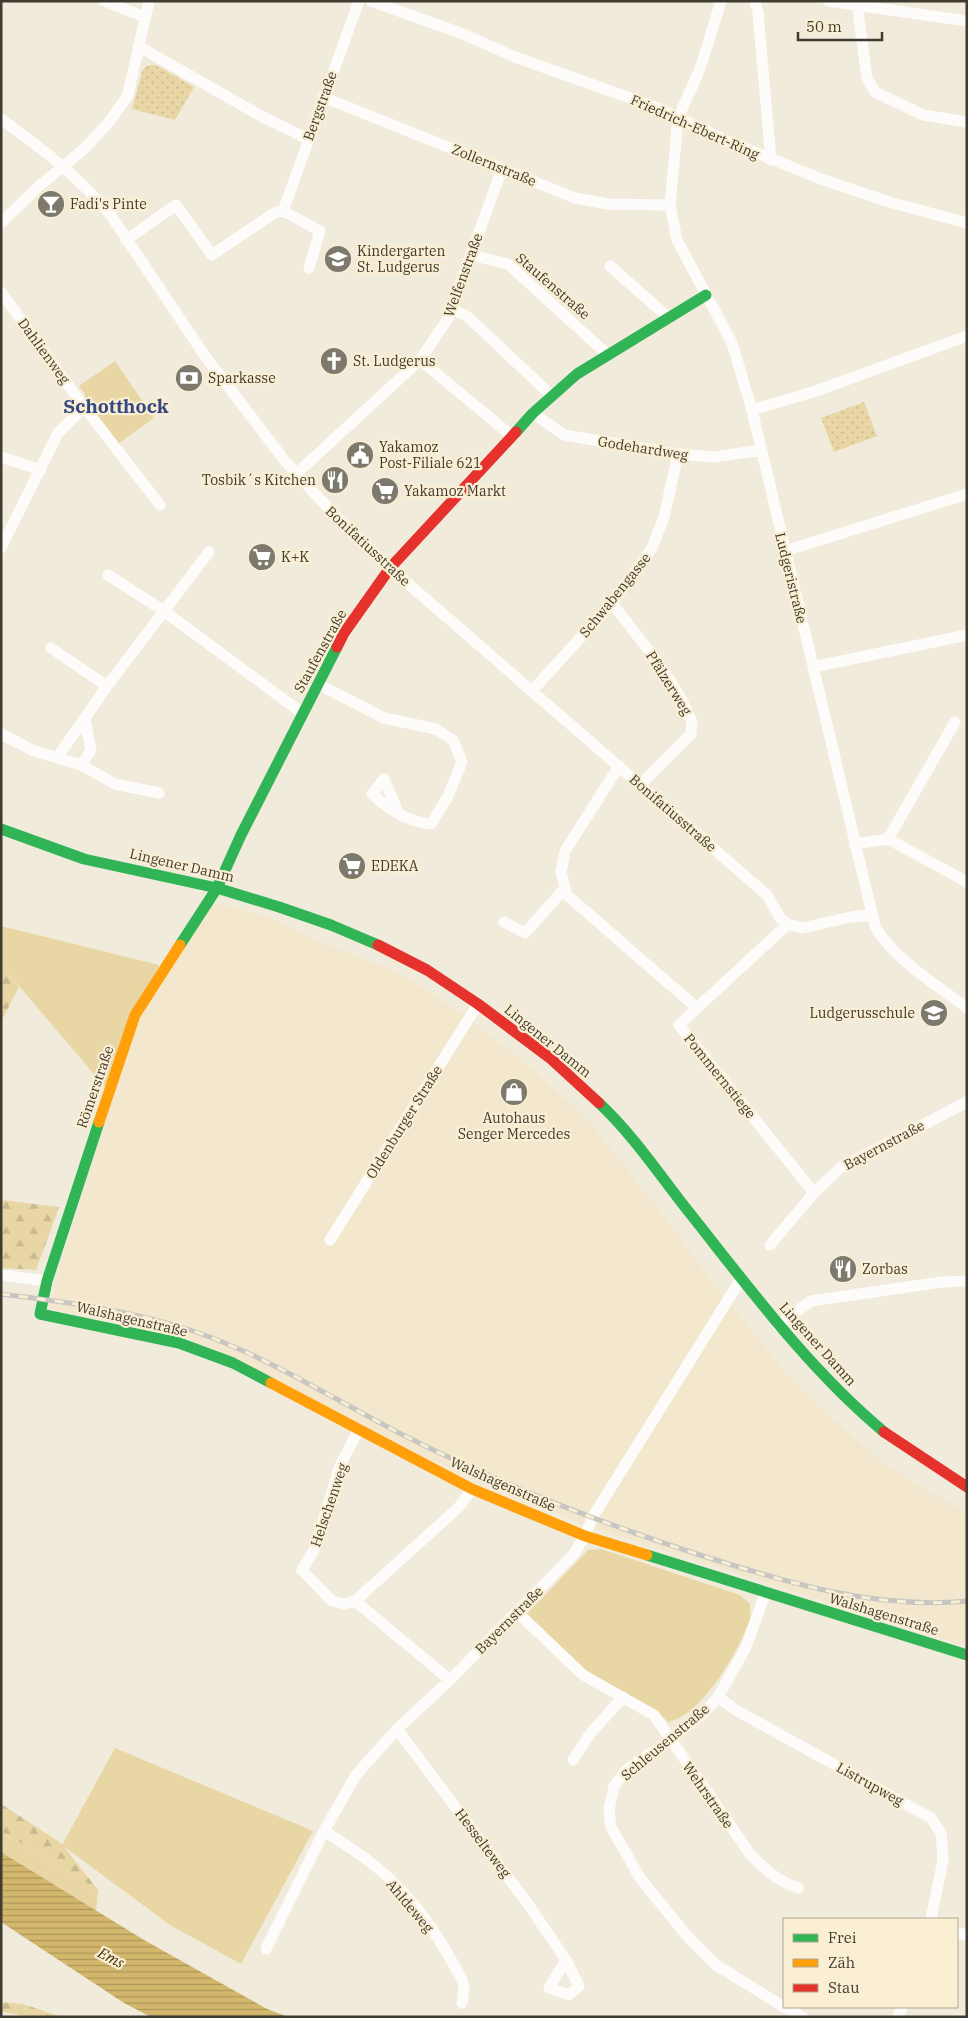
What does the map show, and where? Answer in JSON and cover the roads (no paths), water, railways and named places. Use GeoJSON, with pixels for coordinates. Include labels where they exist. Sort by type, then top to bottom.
{"type":"FeatureCollection","features":[{"type":"Feature","properties":{"kind":"street"},"geometry":{"type":"LineString","coordinates":[[104,1],[145,17]]}},
{"type":"Feature","properties":{"kind":"street"},"geometry":{"type":"LineString","coordinates":[[1,223],[38,187],[84,149],[99,133],[128,95],[149,1]]}},
{"type":"Feature","properties":{"kind":"street","name":"Bergstraße"},"geometry":{"type":"LineString","coordinates":[[283,211],[359,1]]}},
{"type":"Feature","properties":{"kind":"street","name":"Friedrich-Ebert-Ring"},"geometry":{"type":"LineString","coordinates":[[371,1],[463,34],[515,57],[658,108],[771,160],[889,202],[967,223]]}},
{"type":"Feature","properties":{"kind":"street","name":"Ludgeristraße"},"geometry":{"type":"LineString","coordinates":[[721,1],[700,68],[678,118],[670,205],[677,240],[732,343],[752,410],[871,915],[880,937],[894,952],[967,1008]]}},
{"type":"Feature","properties":{"kind":"street"},"geometry":{"type":"LineString","coordinates":[[755,1],[759,22],[771,160]]}},
{"type":"Feature","properties":{"kind":"street"},"geometry":{"type":"LineString","coordinates":[[828,1],[967,21]]}},
{"type":"Feature","properties":{"kind":"street"},"geometry":{"type":"LineString","coordinates":[[857,4],[867,78],[875,92],[923,115],[967,122]]}},
{"type":"Feature","properties":{"kind":"street"},"geometry":{"type":"LineString","coordinates":[[138,46],[262,116],[308,139]]}},
{"type":"Feature","properties":{"kind":"street","name":"Zollernstraße"},"geometry":{"type":"LineString","coordinates":[[324,97],[574,198],[608,204],[670,205]]}},
{"type":"Feature","properties":{"kind":"street","name":"Bonifatiusstraße"},"geometry":{"type":"LineString","coordinates":[[1,119],[63,166],[110,214],[238,401],[296,474],[332,512],[390,568],[767,895],[780,918],[788,924]]}},
{"type":"Feature","properties":{"kind":"street","name":"Welfenstraße"},"geometry":{"type":"LineString","coordinates":[[296,474],[420,360],[447,320],[502,169]]}},
{"type":"Feature","properties":{"kind":"street"},"geometry":{"type":"LineString","coordinates":[[126,240],[176,205],[212,255],[274,213],[283,211],[320,231],[309,268]]}},
{"type":"Feature","properties":{"kind":"street","name":"Staufenstraße"},"geometry":{"type":"LineString","coordinates":[[470,255],[508,264],[608,355]]}},
{"type":"Feature","properties":{"kind":"street"},"geometry":{"type":"LineString","coordinates":[[610,266],[669,318]]}},
{"type":"Feature","properties":{"kind":"street","name":"Dahlienweg"},"geometry":{"type":"LineString","coordinates":[[1,292],[84,407],[160,505]]}},
{"type":"Feature","properties":{"kind":"street","name":"Staufenstraße"},"geometry":{"type":"LineString","coordinates":[[217,888],[241,835],[344,633],[390,568],[533,413],[577,374],[706,295]]}},
{"type":"Feature","properties":{"kind":"street"},"geometry":{"type":"LineString","coordinates":[[451,310],[467,316],[552,396]]}},
{"type":"Feature","properties":{"kind":"street"},"geometry":{"type":"LineString","coordinates":[[752,410],[816,392],[967,336]]}},
{"type":"Feature","properties":{"kind":"street"},"geometry":{"type":"LineString","coordinates":[[420,360],[512,436]]}},
{"type":"Feature","properties":{"kind":"street"},"geometry":{"type":"LineString","coordinates":[[1,548],[58,433],[84,407]]}},
{"type":"Feature","properties":{"kind":"street","name":"Godehardweg"},"geometry":{"type":"LineString","coordinates":[[533,413],[564,435],[678,454],[714,457],[761,450]]}},
{"type":"Feature","properties":{"kind":"street","name":"Schwabengasse"},"geometry":{"type":"LineString","coordinates":[[532,691],[612,602],[652,548],[664,517],[678,454]]}},
{"type":"Feature","properties":{"kind":"street"},"geometry":{"type":"LineString","coordinates":[[1,458],[41,470]]}},
{"type":"Feature","properties":{"kind":"street"},"geometry":{"type":"LineString","coordinates":[[785,551],[967,494]]}},
{"type":"Feature","properties":{"kind":"street"},"geometry":{"type":"LineString","coordinates":[[57,758],[107,686],[209,552]]}},
{"type":"Feature","properties":{"kind":"street"},"geometry":{"type":"LineString","coordinates":[[108,575],[164,611],[302,713]]}},
{"type":"Feature","properties":{"kind":"street","name":"Pfälzerweg"},"geometry":{"type":"LineString","coordinates":[[612,602],[660,665],[679,695],[692,722],[690,734],[640,785]]}},
{"type":"Feature","properties":{"kind":"street"},"geometry":{"type":"LineString","coordinates":[[813,667],[967,635]]}},
{"type":"Feature","properties":{"kind":"street"},"geometry":{"type":"LineString","coordinates":[[51,648],[107,686]]}},
{"type":"Feature","properties":{"kind":"street"},"geometry":{"type":"LineString","coordinates":[[318,684],[384,718],[436,729],[453,740],[462,762],[448,796],[431,824],[416,822],[398,812]]}},
{"type":"Feature","properties":{"kind":"street"},"geometry":{"type":"LineString","coordinates":[[81,765],[91,750],[85,719]]}},
{"type":"Feature","properties":{"kind":"street"},"geometry":{"type":"LineString","coordinates":[[888,839],[955,722]]}},
{"type":"Feature","properties":{"kind":"street"},"geometry":{"type":"LineString","coordinates":[[1,734],[34,751],[81,765],[115,784],[159,793]]}},
{"type":"Feature","properties":{"kind":"street"},"geometry":{"type":"LineString","coordinates":[[619,766],[565,852],[561,872],[567,895],[697,1008],[788,924],[802,928],[851,917],[871,915]]}},
{"type":"Feature","properties":{"kind":"street","name":"Lingener Damm"},"geometry":{"type":"LineString","coordinates":[[1,829],[84,859],[217,888],[331,925],[386,948],[427,970],[478,1004],[550,1058],[606,1110],[636,1144],[778,1324],[839,1392],[887,1434],[967,1487]]}},
{"type":"Feature","properties":{"kind":"street"},"geometry":{"type":"LineString","coordinates":[[854,844],[888,839],[967,882]]}},
{"type":"Feature","properties":{"kind":"street","name":"Römerstraße"},"geometry":{"type":"LineString","coordinates":[[40,1314],[47,1281],[135,1016],[217,888]]}},
{"type":"Feature","properties":{"kind":"street"},"geometry":{"type":"LineString","coordinates":[[504,922],[525,933],[565,888]]}},
{"type":"Feature","properties":{"kind":"street","name":"Oldenburger Straße"},"geometry":{"type":"LineString","coordinates":[[330,1240],[478,1004]]}},
{"type":"Feature","properties":{"kind":"street","name":"Pommernstiege"},"geometry":{"type":"LineString","coordinates":[[697,1008],[679,1025],[814,1193]]}},
{"type":"Feature","properties":{"kind":"street","name":"Bayernstraße"},"geometry":{"type":"LineString","coordinates":[[770,1245],[814,1193],[840,1168],[967,1102]]}},
{"type":"Feature","properties":{"kind":"street"},"geometry":{"type":"LineString","coordinates":[[1,1275],[47,1281]]}},
{"type":"Feature","properties":{"kind":"street","name":"Bayernstraße"},"geometry":{"type":"LineString","coordinates":[[266,1949],[324,1831],[356,1775],[397,1729],[450,1680],[573,1555],[592,1518],[741,1279]]}},
{"type":"Feature","properties":{"kind":"street"},"geometry":{"type":"LineString","coordinates":[[778,1324],[811,1301],[942,1282],[967,1281]]}},
{"type":"Feature","properties":{"kind":"street","name":"Walshagenstraße"},"geometry":{"type":"LineString","coordinates":[[40,1314],[179,1343],[233,1363],[472,1489],[584,1536],[765,1594],[967,1655]]}},
{"type":"Feature","properties":{"kind":"street","name":"Helschenweg"},"geometry":{"type":"LineString","coordinates":[[355,1601],[344,1604],[332,1601],[302,1570],[315,1548],[340,1468],[358,1429]]}},
{"type":"Feature","properties":{"kind":"street","name":"Lingener Damm"},"geometry":{"type":"LineString","coordinates":[[946,1474],[967,1481]]}},
{"type":"Feature","properties":{"kind":"street"},"geometry":{"type":"LineString","coordinates":[[450,1680],[355,1601],[459,1507],[472,1489]]}},
{"type":"Feature","properties":{"kind":"street","name":"Schleusenstraße"},"geometry":{"type":"LineString","coordinates":[[765,1594],[746,1646],[718,1697],[705,1712],[670,1740],[626,1770],[614,1786],[609,1810],[611,1827],[640,1878],[688,1937],[716,1965],[783,2006]]}},
{"type":"Feature","properties":{"kind":"street","name":"Wehrstraße"},"geometry":{"type":"LineString","coordinates":[[517,1612],[583,1675],[654,1715],[750,1854],[783,1883],[798,1888]]}},
{"type":"Feature","properties":{"kind":"street"},"geometry":{"type":"LineString","coordinates":[[573,1760],[590,1734],[622,1697]]}},
{"type":"Feature","properties":{"kind":"street","name":"Listrupweg"},"geometry":{"type":"LineString","coordinates":[[718,1697],[734,1709],[931,1818],[941,1833],[943,1860],[931,1918]]}},
{"type":"Feature","properties":{"kind":"street","name":"Hesselteweg"},"geometry":{"type":"LineString","coordinates":[[397,1729],[528,1904],[566,1960]]}},
{"type":"Feature","properties":{"kind":"street","name":"Ahldeweg"},"geometry":{"type":"LineString","coordinates":[[324,1831],[355,1850],[393,1882],[426,1921],[462,1980],[464,1990],[462,2003]]}},
{"type":"Feature","properties":{"kind":"street","name":"Schleusenstraße"},"geometry":{"type":"LineString","coordinates":[[786,2008],[802,2017]]}},
{"type":"Feature","properties":{"kind":"water","name":"Ems"},"geometry":{"type":"Polygon","coordinates":[[[1,1852],[144,1940],[267,2009],[288,2017],[151,2017],[124,2003],[1,1922],[1,1852]]]}},
{"type":"Feature","properties":{"kind":"railway"},"geometry":{"type":"LineString","coordinates":[[1,1294],[74,1304],[146,1317],[220,1341],[300,1379],[441,1454],[587,1516],[700,1555],[798,1584],[865,1598],[933,1603],[967,1601]]}},
{"type":"Feature","properties":{"kind":"place","name":"Fadi's Pinte"},"geometry":{"type":"Point","coordinates":[51,204]}},
{"type":"Feature","properties":{"kind":"place","name":"Kindergarten St. Ludgerus"},"geometry":{"type":"Point","coordinates":[338,259]}},
{"type":"Feature","properties":{"kind":"place","name":"St. Ludgerus"},"geometry":{"type":"Point","coordinates":[334,361]}},
{"type":"Feature","properties":{"kind":"place","name":"Sparkasse"},"geometry":{"type":"Point","coordinates":[189,378]}},
{"type":"Feature","properties":{"kind":"place","name":"Yakamoz Post-Filiale 621"},"geometry":{"type":"Point","coordinates":[360,455]}},
{"type":"Feature","properties":{"kind":"place","name":"Tosbik´s Kitchen"},"geometry":{"type":"Point","coordinates":[335,480]}},
{"type":"Feature","properties":{"kind":"place","name":"Yakamoz Markt"},"geometry":{"type":"Point","coordinates":[385,491]}},
{"type":"Feature","properties":{"kind":"place","name":"K+K"},"geometry":{"type":"Point","coordinates":[262,557]}},
{"type":"Feature","properties":{"kind":"place","name":"EDEKA"},"geometry":{"type":"Point","coordinates":[352,866]}},
{"type":"Feature","properties":{"kind":"place","name":"Ludgerusschule"},"geometry":{"type":"Point","coordinates":[934,1013]}},
{"type":"Feature","properties":{"kind":"place","name":"Autohaus Senger Mercedes"},"geometry":{"type":"Point","coordinates":[514,1092]}},
{"type":"Feature","properties":{"kind":"place","name":"Zorbas"},"geometry":{"type":"Point","coordinates":[843,1269]}},
{"type":"Feature","properties":{"kind":"district","name":"Schotthock"},"geometry":{"type":"Point","coordinates":[116,406]}}]}
